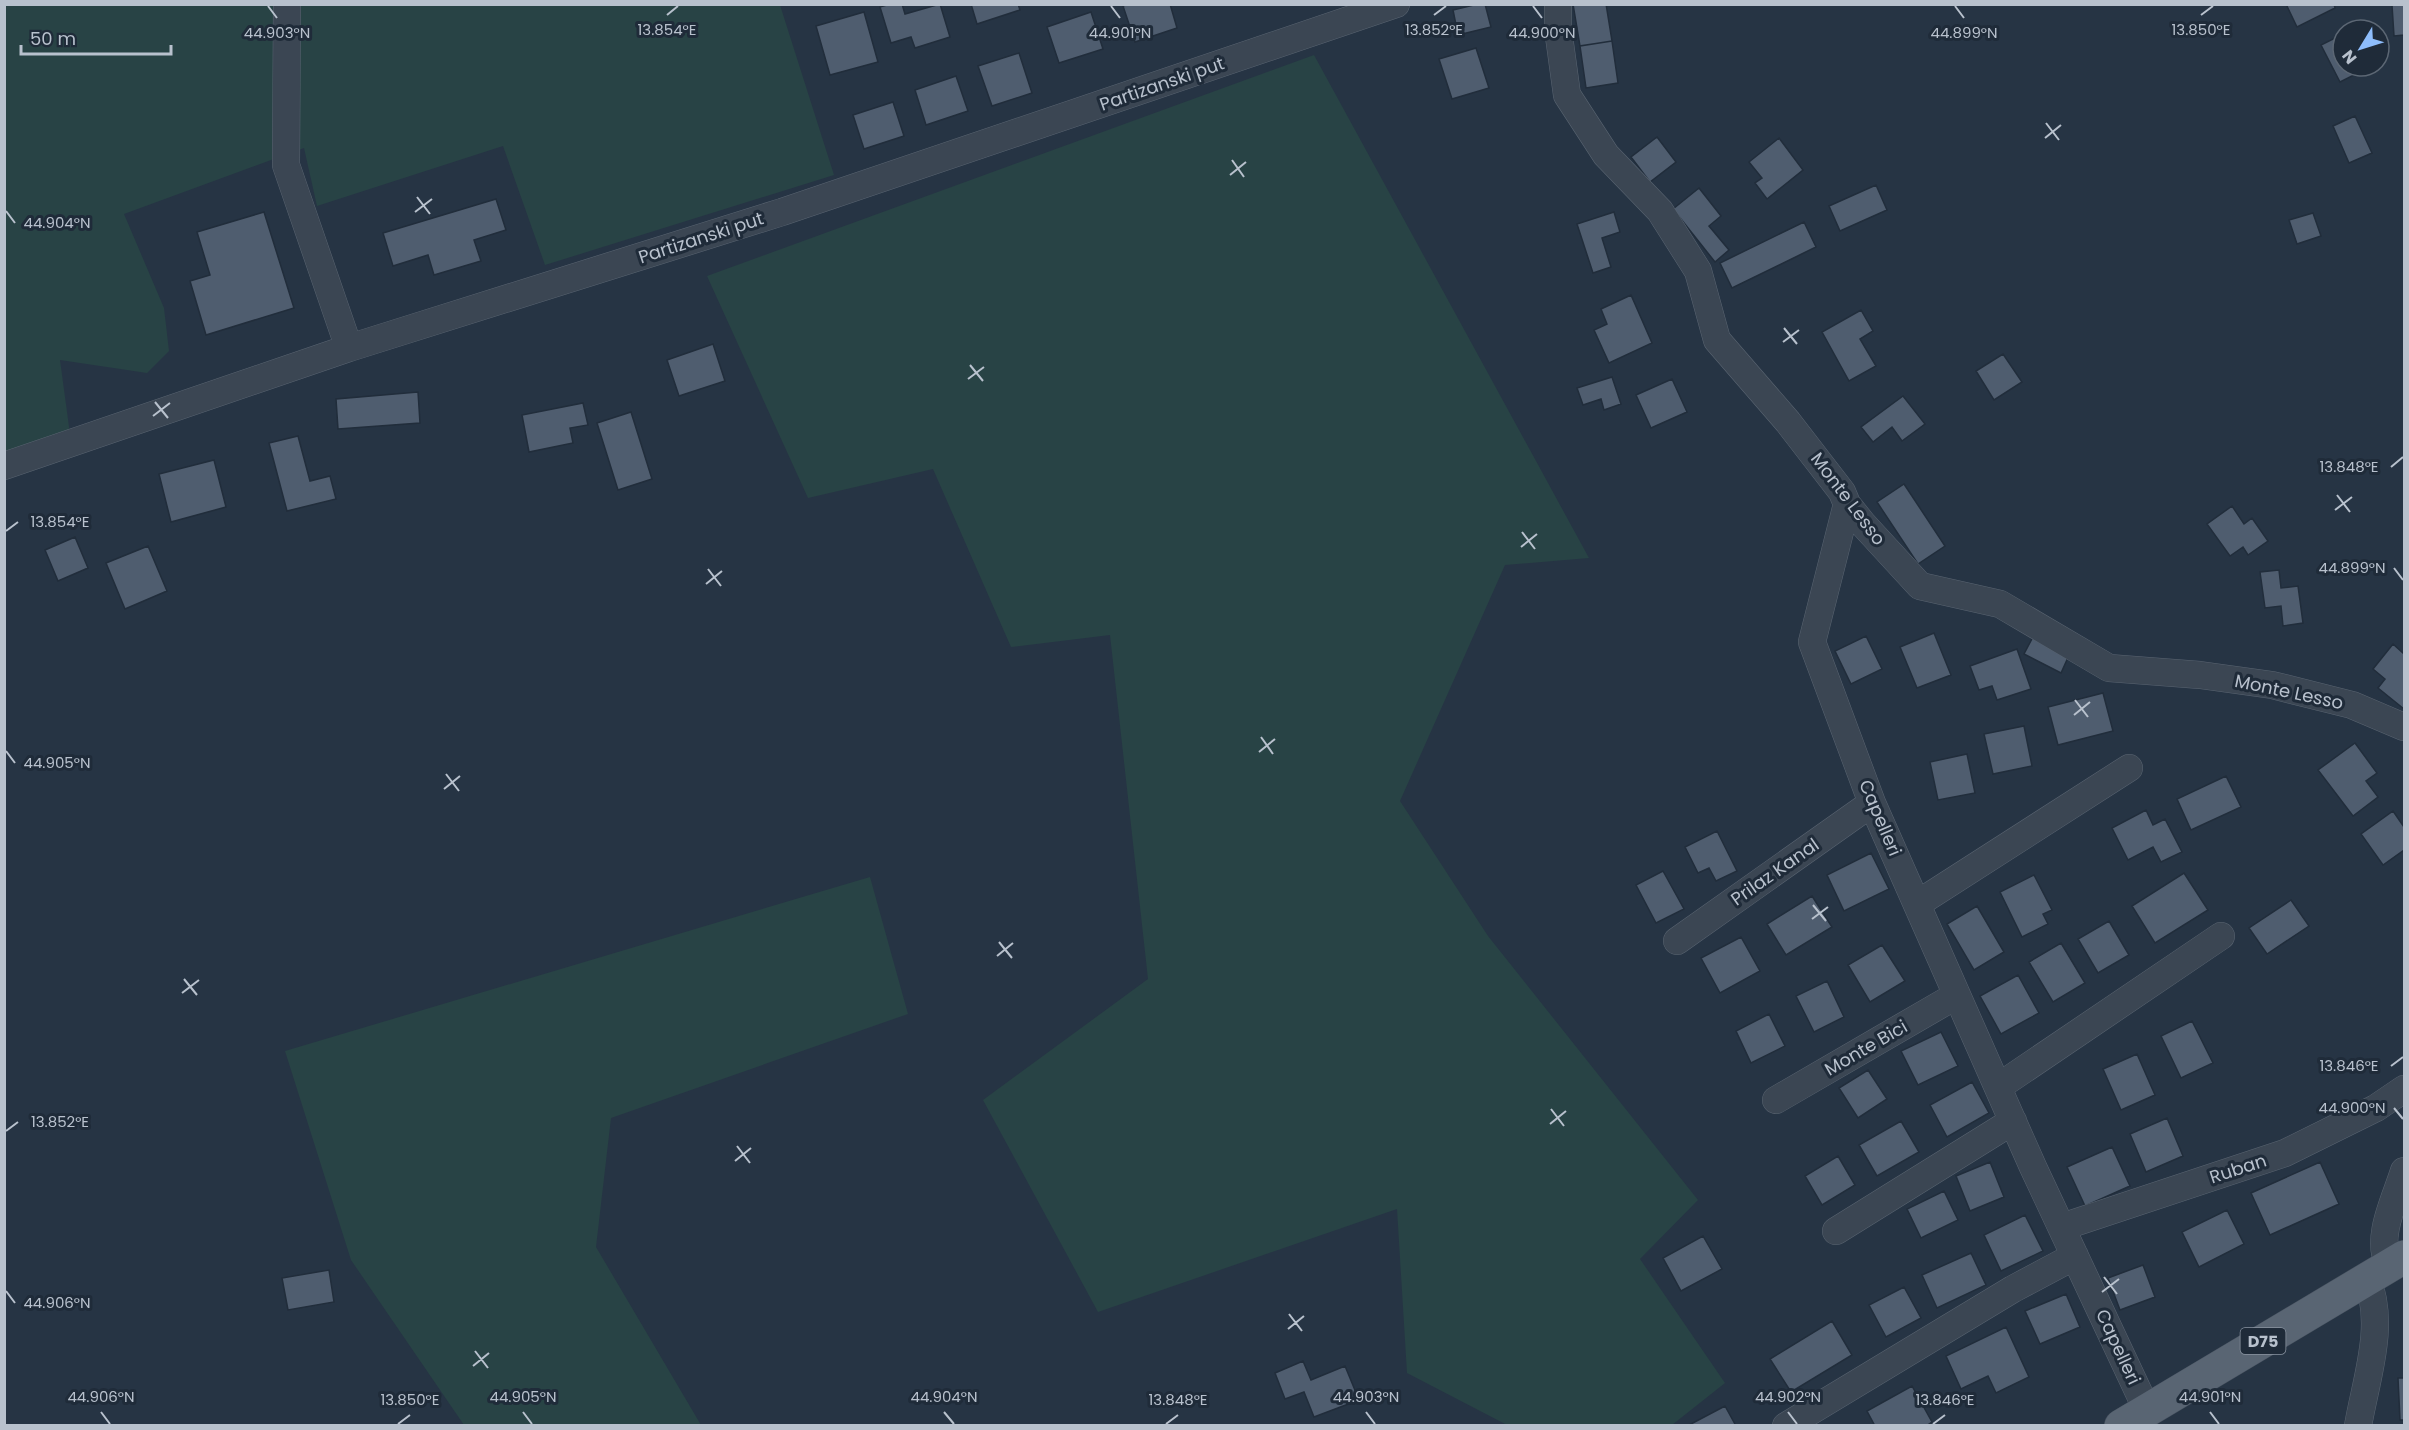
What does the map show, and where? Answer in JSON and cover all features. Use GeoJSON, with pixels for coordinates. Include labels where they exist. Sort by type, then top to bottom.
{"type":"FeatureCollection","features":[{"type":"Feature","properties":{"kind":"main road","name":"D75"},"geometry":{"type":"LineString","coordinates":[[2134,1418],[2387,1268]]}},
{"type":"Feature","properties":{"kind":"street"},"geometry":{"type":"LineString","coordinates":[[287,4],[286,165],[349,348]]}},
{"type":"Feature","properties":{"kind":"street","name":"Partizanski put"},"geometry":{"type":"LineString","coordinates":[[4,466],[349,348],[782,212],[1351,12],[1396,4]]}},
{"type":"Feature","properties":{"kind":"street","name":"Monte Lesso"},"geometry":{"type":"LineString","coordinates":[[1558,4],[1558,29],[1567,95],[1606,155],[1660,211],[1698,271],[1717,340],[1788,422],[1842,492],[1846,504],[1920,586],[2000,604],[2109,668],[2200,675],[2272,685],[2352,705],[2404,727]]}},
{"type":"Feature","properties":{"kind":"street","name":"Capelleri"},"geometry":{"type":"LineString","coordinates":[[1846,504],[1812,642],[1872,803],[2075,1256],[2134,1418]]}},
{"type":"Feature","properties":{"kind":"street"},"geometry":{"type":"LineString","coordinates":[[1917,904],[2129,768]]}},
{"type":"Feature","properties":{"kind":"street","name":"Prilaz Kanal"},"geometry":{"type":"LineString","coordinates":[[1677,941],[1872,803]]}},
{"type":"Feature","properties":{"kind":"street"},"geometry":{"type":"LineString","coordinates":[[1998,1087],[2221,936]]}},
{"type":"Feature","properties":{"kind":"street","name":"Monte Bici"},"geometry":{"type":"LineString","coordinates":[[1776,1100],[1957,995]]}},
{"type":"Feature","properties":{"kind":"street","name":"Ruban"},"geometry":{"type":"LineString","coordinates":[[2062,1227],[2285,1153],[2376,1108],[2404,1089]]}},
{"type":"Feature","properties":{"kind":"street"},"geometry":{"type":"LineString","coordinates":[[1836,1232],[2013,1121]]}},
{"type":"Feature","properties":{"kind":"street"},"geometry":{"type":"LineString","coordinates":[[2358,1425],[2376,1313],[2373,1294],[2387,1268],[2383,1249],[2384,1236],[2404,1171]]}},
{"type":"Feature","properties":{"kind":"street"},"geometry":{"type":"LineString","coordinates":[[1786,1425],[2013,1289],[2075,1256]]}},
{"type":"Feature","properties":{"kind":"green space"},"geometry":{"type":"Polygon","coordinates":[[[5,5],[780,5],[834,175],[545,265],[503,146],[317,206],[304,148],[124,214],[164,308],[169,351],[147,373],[60,360],[70,434],[5,455],[5,5]]]}},
{"type":"Feature","properties":{"kind":"green space"},"geometry":{"type":"Polygon","coordinates":[[[1314,55],[1589,558],[1505,565],[1400,801],[1488,936],[1698,1200],[1640,1259],[1725,1383],[1672,1425],[1509,1426],[1407,1373],[1397,1209],[1098,1312],[983,1100],[1148,979],[1110,635],[1011,647],[933,469],[808,498],[707,276],[1314,55]]]}},
{"type":"Feature","properties":{"kind":"green space"},"geometry":{"type":"Polygon","coordinates":[[[870,877],[908,1014],[611,1118],[596,1247],[701,1425],[464,1425],[351,1260],[285,1051],[870,877]]]}},
{"type":"Feature","properties":{"kind":"building"},"geometry":{"type":"Polygon","coordinates":[[[902,4],[905,14],[940,4],[950,37],[915,48],[911,37],[891,43],[880,7],[902,4]]]}},
{"type":"Feature","properties":{"kind":"building"},"geometry":{"type":"Polygon","coordinates":[[[971,4],[1018,4],[1020,10],[977,24],[971,4]]]}},
{"type":"Feature","properties":{"kind":"building"},"geometry":{"type":"Polygon","coordinates":[[[1170,4],[1177,28],[1135,42],[1123,6],[1170,4]]]}},
{"type":"Feature","properties":{"kind":"building"},"geometry":{"type":"Polygon","coordinates":[[[1485,4],[1491,27],[1458,35],[1453,10],[1485,4]]]}},
{"type":"Feature","properties":{"kind":"building"},"geometry":{"type":"Polygon","coordinates":[[[1573,4],[1606,4],[1612,41],[1580,46],[1573,4]]]}},
{"type":"Feature","properties":{"kind":"building"},"geometry":{"type":"Polygon","coordinates":[[[2286,4],[2334,4],[2335,8],[2297,27],[2286,4]]]}},
{"type":"Feature","properties":{"kind":"building"},"geometry":{"type":"Polygon","coordinates":[[[2404,4],[2404,35],[2394,36],[2392,5],[2404,4]]]}},
{"type":"Feature","properties":{"kind":"building"},"geometry":{"type":"Polygon","coordinates":[[[864,12],[878,62],[830,75],[816,26],[864,12]]]}},
{"type":"Feature","properties":{"kind":"building"},"geometry":{"type":"Polygon","coordinates":[[[1091,12],[1103,49],[1059,63],[1047,27],[1091,12]]]}},
{"type":"Feature","properties":{"kind":"building"},"geometry":{"type":"Polygon","coordinates":[[[2331,40],[2331,64],[2321,45],[2331,40]]]}},
{"type":"Feature","properties":{"kind":"building"},"geometry":{"type":"Polygon","coordinates":[[[1612,41],[1618,83],[1586,88],[1580,46],[1612,41]]]}},
{"type":"Feature","properties":{"kind":"building"},"geometry":{"type":"Polygon","coordinates":[[[1476,48],[1489,88],[1452,99],[1439,59],[1476,48]]]}},
{"type":"Feature","properties":{"kind":"building"},"geometry":{"type":"Polygon","coordinates":[[[1019,53],[1032,93],[992,106],[978,66],[1019,53]]]}},
{"type":"Feature","properties":{"kind":"building"},"geometry":{"type":"Polygon","coordinates":[[[956,76],[968,111],[926,125],[915,90],[956,76]]]}},
{"type":"Feature","properties":{"kind":"building"},"geometry":{"type":"Polygon","coordinates":[[[893,102],[904,136],[864,149],[853,115],[893,102]]]}},
{"type":"Feature","properties":{"kind":"building"},"geometry":{"type":"Polygon","coordinates":[[[2355,116],[2372,153],[2349,163],[2333,126],[2355,116]]]}},
{"type":"Feature","properties":{"kind":"building"},"geometry":{"type":"Polygon","coordinates":[[[1657,137],[1676,162],[1650,182],[1631,157],[1657,137]]]}},
{"type":"Feature","properties":{"kind":"building"},"geometry":{"type":"Polygon","coordinates":[[[1779,138],[1803,170],[1767,199],[1755,183],[1762,178],[1749,162],[1779,138]]]}},
{"type":"Feature","properties":{"kind":"building"},"geometry":{"type":"Polygon","coordinates":[[[1876,185],[1887,210],[1840,231],[1829,206],[1876,185]]]}},
{"type":"Feature","properties":{"kind":"building"},"geometry":{"type":"Polygon","coordinates":[[[1699,188],[1721,216],[1709,226],[1729,250],[1715,262],[1673,209],[1699,188]]]}},
{"type":"Feature","properties":{"kind":"building"},"geometry":{"type":"Polygon","coordinates":[[[496,199],[506,230],[474,240],[481,261],[434,275],[428,255],[393,266],[383,233],[496,199]]]}},
{"type":"Feature","properties":{"kind":"building"},"geometry":{"type":"Polygon","coordinates":[[[264,212],[294,308],[206,335],[190,281],[210,275],[197,232],[264,212]]]}},
{"type":"Feature","properties":{"kind":"building"},"geometry":{"type":"Polygon","coordinates":[[[1614,212],[1620,232],[1602,238],[1611,267],[1593,273],[1577,224],[1614,212]]]}},
{"type":"Feature","properties":{"kind":"building"},"geometry":{"type":"Polygon","coordinates":[[[2313,213],[2321,236],[2297,244],[2289,220],[2313,213]]]}},
{"type":"Feature","properties":{"kind":"building"},"geometry":{"type":"Polygon","coordinates":[[[1804,222],[1816,247],[1732,288],[1720,263],[1804,222]]]}},
{"type":"Feature","properties":{"kind":"building"},"geometry":{"type":"Polygon","coordinates":[[[1631,295],[1652,343],[1609,363],[1594,330],[1607,324],[1601,309],[1631,295]]]}},
{"type":"Feature","properties":{"kind":"building"},"geometry":{"type":"Polygon","coordinates":[[[1861,310],[1873,331],[1860,339],[1876,366],[1849,381],[1822,332],[1861,310]]]}},
{"type":"Feature","properties":{"kind":"building"},"geometry":{"type":"Polygon","coordinates":[[[713,344],[725,381],[679,396],[667,360],[713,344]]]}},
{"type":"Feature","properties":{"kind":"building"},"geometry":{"type":"Polygon","coordinates":[[[2003,354],[2022,382],[1994,400],[1976,371],[2003,354]]]}},
{"type":"Feature","properties":{"kind":"building"},"geometry":{"type":"Polygon","coordinates":[[[1612,377],[1621,404],[1604,410],[1601,399],[1583,405],[1577,388],[1612,377]]]}},
{"type":"Feature","properties":{"kind":"building"},"geometry":{"type":"Polygon","coordinates":[[[1672,379],[1687,412],[1651,428],[1636,395],[1672,379]]]}},
{"type":"Feature","properties":{"kind":"building"},"geometry":{"type":"Polygon","coordinates":[[[418,392],[420,423],[338,429],[336,399],[418,392]]]}},
{"type":"Feature","properties":{"kind":"building"},"geometry":{"type":"Polygon","coordinates":[[[1903,396],[1925,424],[1902,441],[1892,427],[1873,442],[1861,427],[1903,396]]]}},
{"type":"Feature","properties":{"kind":"building"},"geometry":{"type":"Polygon","coordinates":[[[583,403],[588,425],[570,428],[573,443],[529,452],[522,415],[583,403]]]}},
{"type":"Feature","properties":{"kind":"building"},"geometry":{"type":"Polygon","coordinates":[[[631,412],[652,479],[618,490],[597,423],[631,412]]]}},
{"type":"Feature","properties":{"kind":"building"},"geometry":{"type":"Polygon","coordinates":[[[298,436],[310,481],[330,476],[336,499],[287,511],[269,443],[298,436]]]}},
{"type":"Feature","properties":{"kind":"building"},"geometry":{"type":"Polygon","coordinates":[[[214,460],[226,507],[171,522],[159,474],[214,460]]]}},
{"type":"Feature","properties":{"kind":"building"},"geometry":{"type":"Polygon","coordinates":[[[1904,484],[1945,546],[1918,564],[1877,502],[1904,484]]]}},
{"type":"Feature","properties":{"kind":"building"},"geometry":{"type":"Polygon","coordinates":[[[2232,506],[2244,524],[2252,518],[2268,541],[2248,555],[2243,547],[2230,556],[2207,524],[2232,506]]]}},
{"type":"Feature","properties":{"kind":"building"},"geometry":{"type":"Polygon","coordinates":[[[75,537],[88,568],[58,581],[45,550],[75,537]]]}},
{"type":"Feature","properties":{"kind":"building"},"geometry":{"type":"Polygon","coordinates":[[[148,546],[167,591],[125,609],[106,563],[148,546]]]}},
{"type":"Feature","properties":{"kind":"building"},"geometry":{"type":"Polygon","coordinates":[[[2279,570],[2281,588],[2298,586],[2303,623],[2283,626],[2281,606],[2265,608],[2260,572],[2279,570]]]}},
{"type":"Feature","properties":{"kind":"building"},"geometry":{"type":"Polygon","coordinates":[[[1934,633],[1951,675],[1917,688],[1900,647],[1934,633]]]}},
{"type":"Feature","properties":{"kind":"building"},"geometry":{"type":"Polygon","coordinates":[[[2034,635],[2070,653],[2061,673],[2024,654],[2034,635]]]}},
{"type":"Feature","properties":{"kind":"building"},"geometry":{"type":"Polygon","coordinates":[[[1866,636],[1882,669],[1851,684],[1835,651],[1866,636]]]}},
{"type":"Feature","properties":{"kind":"building"},"geometry":{"type":"Polygon","coordinates":[[[2393,644],[2404,654],[2404,709],[2378,688],[2385,679],[2373,669],[2393,644]]]}},
{"type":"Feature","properties":{"kind":"building"},"geometry":{"type":"Polygon","coordinates":[[[2017,649],[2031,689],[1997,700],[1992,686],[1979,690],[1970,666],[2017,649]]]}},
{"type":"Feature","properties":{"kind":"building"},"geometry":{"type":"Polygon","coordinates":[[[2103,693],[2113,731],[2058,745],[2048,707],[2103,693]]]}},
{"type":"Feature","properties":{"kind":"building"},"geometry":{"type":"Polygon","coordinates":[[[2024,726],[2032,766],[1993,774],[1984,734],[2024,726]]]}},
{"type":"Feature","properties":{"kind":"building"},"geometry":{"type":"Polygon","coordinates":[[[2355,743],[2377,773],[2366,781],[2378,797],[2353,816],[2318,770],[2355,743]]]}},
{"type":"Feature","properties":{"kind":"building"},"geometry":{"type":"Polygon","coordinates":[[[1967,754],[1975,793],[1938,800],[1930,762],[1967,754]]]}},
{"type":"Feature","properties":{"kind":"building"},"geometry":{"type":"Polygon","coordinates":[[[2226,776],[2241,807],[2191,830],[2177,799],[2226,776]]]}},
{"type":"Feature","properties":{"kind":"building"},"geometry":{"type":"Polygon","coordinates":[[[2146,810],[2153,825],[2165,819],[2182,852],[2161,862],[2153,847],[2128,860],[2112,828],[2146,810]]]}},
{"type":"Feature","properties":{"kind":"building"},"geometry":{"type":"Polygon","coordinates":[[[2393,811],[2404,827],[2404,850],[2383,865],[2361,834],[2393,811]]]}},
{"type":"Feature","properties":{"kind":"building"},"geometry":{"type":"Polygon","coordinates":[[[1717,831],[1737,871],[1716,881],[1709,868],[1698,873],[1685,847],[1717,831]]]}},
{"type":"Feature","properties":{"kind":"building"},"geometry":{"type":"Polygon","coordinates":[[[1871,853],[1889,889],[1844,911],[1827,875],[1871,853]]]}},
{"type":"Feature","properties":{"kind":"building"},"geometry":{"type":"Polygon","coordinates":[[[1663,871],[1684,909],[1656,923],[1636,885],[1663,871]]]}},
{"type":"Feature","properties":{"kind":"building"},"geometry":{"type":"Polygon","coordinates":[[[2184,873],[2208,910],[2155,943],[2132,906],[2184,873]]]}},
{"type":"Feature","properties":{"kind":"building"},"geometry":{"type":"Polygon","coordinates":[[[2034,875],[2052,910],[2043,914],[2048,924],[2022,937],[2000,892],[2034,875]]]}},
{"type":"Feature","properties":{"kind":"building"},"geometry":{"type":"Polygon","coordinates":[[[1812,896],[1832,927],[1786,955],[1767,924],[1812,896]]]}},
{"type":"Feature","properties":{"kind":"building"},"geometry":{"type":"Polygon","coordinates":[[[2291,900],[2309,926],[2267,954],[2249,928],[2291,900]]]}},
{"type":"Feature","properties":{"kind":"building"},"geometry":{"type":"Polygon","coordinates":[[[1977,906],[2004,952],[1974,970],[1947,924],[1977,906]]]}},
{"type":"Feature","properties":{"kind":"building"},"geometry":{"type":"Polygon","coordinates":[[[2109,921],[2129,955],[2098,973],[2078,939],[2109,921]]]}},
{"type":"Feature","properties":{"kind":"building"},"geometry":{"type":"Polygon","coordinates":[[[1741,937],[1760,971],[1720,993],[1701,958],[1741,937]]]}},
{"type":"Feature","properties":{"kind":"building"},"geometry":{"type":"Polygon","coordinates":[[[2061,943],[2085,983],[2053,1002],[2029,962],[2061,943]]]}},
{"type":"Feature","properties":{"kind":"building"},"geometry":{"type":"Polygon","coordinates":[[[1882,945],[1905,981],[1870,1002],[1848,965],[1882,945]]]}},
{"type":"Feature","properties":{"kind":"building"},"geometry":{"type":"Polygon","coordinates":[[[2018,975],[2039,1013],[2001,1034],[1980,996],[2018,975]]]}},
{"type":"Feature","properties":{"kind":"building"},"geometry":{"type":"Polygon","coordinates":[[[1827,981],[1844,1017],[1814,1032],[1796,996],[1827,981]]]}},
{"type":"Feature","properties":{"kind":"building"},"geometry":{"type":"Polygon","coordinates":[[[1769,1014],[1785,1046],[1751,1063],[1736,1031],[1769,1014]]]}},
{"type":"Feature","properties":{"kind":"building"},"geometry":{"type":"Polygon","coordinates":[[[2192,1021],[2213,1063],[2181,1078],[2161,1036],[2192,1021]]]}},
{"type":"Feature","properties":{"kind":"building"},"geometry":{"type":"Polygon","coordinates":[[[1941,1032],[1958,1066],[1918,1085],[1901,1051],[1941,1032]]]}},
{"type":"Feature","properties":{"kind":"building"},"geometry":{"type":"Polygon","coordinates":[[[2137,1054],[2155,1095],[2121,1110],[2103,1069],[2137,1054]]]}},
{"type":"Feature","properties":{"kind":"building"},"geometry":{"type":"Polygon","coordinates":[[[1868,1070],[1887,1099],[1858,1118],[1839,1088],[1868,1070]]]}},
{"type":"Feature","properties":{"kind":"building"},"geometry":{"type":"Polygon","coordinates":[[[1972,1082],[1989,1113],[1947,1137],[1930,1105],[1972,1082]]]}},
{"type":"Feature","properties":{"kind":"building"},"geometry":{"type":"Polygon","coordinates":[[[2167,1118],[2183,1156],[2146,1172],[2130,1134],[2167,1118]]]}},
{"type":"Feature","properties":{"kind":"building"},"geometry":{"type":"Polygon","coordinates":[[[1901,1121],[1919,1152],[1877,1176],[1859,1145],[1901,1121]]]}},
{"type":"Feature","properties":{"kind":"building"},"geometry":{"type":"Polygon","coordinates":[[[2112,1147],[2130,1186],[2085,1206],[2067,1167],[2112,1147]]]}},
{"type":"Feature","properties":{"kind":"building"},"geometry":{"type":"Polygon","coordinates":[[[1838,1156],[1855,1185],[1822,1205],[1805,1176],[1838,1156]]]}},
{"type":"Feature","properties":{"kind":"building"},"geometry":{"type":"Polygon","coordinates":[[[1990,1162],[2004,1197],[1970,1211],[1956,1176],[1990,1162]]]}},
{"type":"Feature","properties":{"kind":"building"},"geometry":{"type":"Polygon","coordinates":[[[2320,1162],[2339,1204],[2270,1235],[2251,1193],[2320,1162]]]}},
{"type":"Feature","properties":{"kind":"building"},"geometry":{"type":"Polygon","coordinates":[[[1944,1191],[1958,1220],[1921,1238],[1907,1209],[1944,1191]]]}},
{"type":"Feature","properties":{"kind":"building"},"geometry":{"type":"Polygon","coordinates":[[[2227,1210],[2244,1244],[2199,1267],[2182,1232],[2227,1210]]]}},
{"type":"Feature","properties":{"kind":"building"},"geometry":{"type":"Polygon","coordinates":[[[2025,1215],[2043,1251],[2001,1271],[1984,1235],[2025,1215]]]}},
{"type":"Feature","properties":{"kind":"building"},"geometry":{"type":"Polygon","coordinates":[[[1703,1236],[1722,1269],[1681,1291],[1663,1258],[1703,1236]]]}},
{"type":"Feature","properties":{"kind":"building"},"geometry":{"type":"Polygon","coordinates":[[[1971,1253],[1986,1285],[1937,1308],[1922,1275],[1971,1253]]]}},
{"type":"Feature","properties":{"kind":"building"},"geometry":{"type":"Polygon","coordinates":[[[2143,1265],[2155,1297],[2120,1310],[2108,1278],[2143,1265]]]}},
{"type":"Feature","properties":{"kind":"building"},"geometry":{"type":"Polygon","coordinates":[[[329,1270],[334,1302],[288,1310],[282,1278],[329,1270]]]}},
{"type":"Feature","properties":{"kind":"building"},"geometry":{"type":"Polygon","coordinates":[[[1904,1287],[1921,1318],[1886,1337],[1869,1305],[1904,1287]]]}},
{"type":"Feature","properties":{"kind":"building"},"geometry":{"type":"Polygon","coordinates":[[[2066,1294],[2080,1327],[2040,1344],[2025,1311],[2066,1294]]]}},
{"type":"Feature","properties":{"kind":"building"},"geometry":{"type":"Polygon","coordinates":[[[1832,1321],[1852,1355],[1791,1392],[1770,1359],[1832,1321]]]}},
{"type":"Feature","properties":{"kind":"building"},"geometry":{"type":"Polygon","coordinates":[[[2006,1327],[2029,1377],[1996,1393],[1988,1376],[1961,1389],[1946,1356],[2006,1327]]]}},
{"type":"Feature","properties":{"kind":"building"},"geometry":{"type":"Polygon","coordinates":[[[1303,1361],[1311,1380],[1345,1366],[1359,1400],[1314,1417],[1304,1392],[1285,1399],[1275,1373],[1303,1361]]]}},
{"type":"Feature","properties":{"kind":"building"},"geometry":{"type":"Polygon","coordinates":[[[2398,1378],[2404,1378],[2404,1420],[2400,1420],[2398,1378]]]}},
{"type":"Feature","properties":{"kind":"building"},"geometry":{"type":"Polygon","coordinates":[[[1912,1386],[1932,1422],[1926,1426],[1875,1426],[1867,1411],[1912,1386]]]}},
{"type":"Feature","properties":{"kind":"building"},"geometry":{"type":"Polygon","coordinates":[[[1725,1406],[1736,1426],[1689,1426],[1689,1425],[1725,1406]]]}}]}
